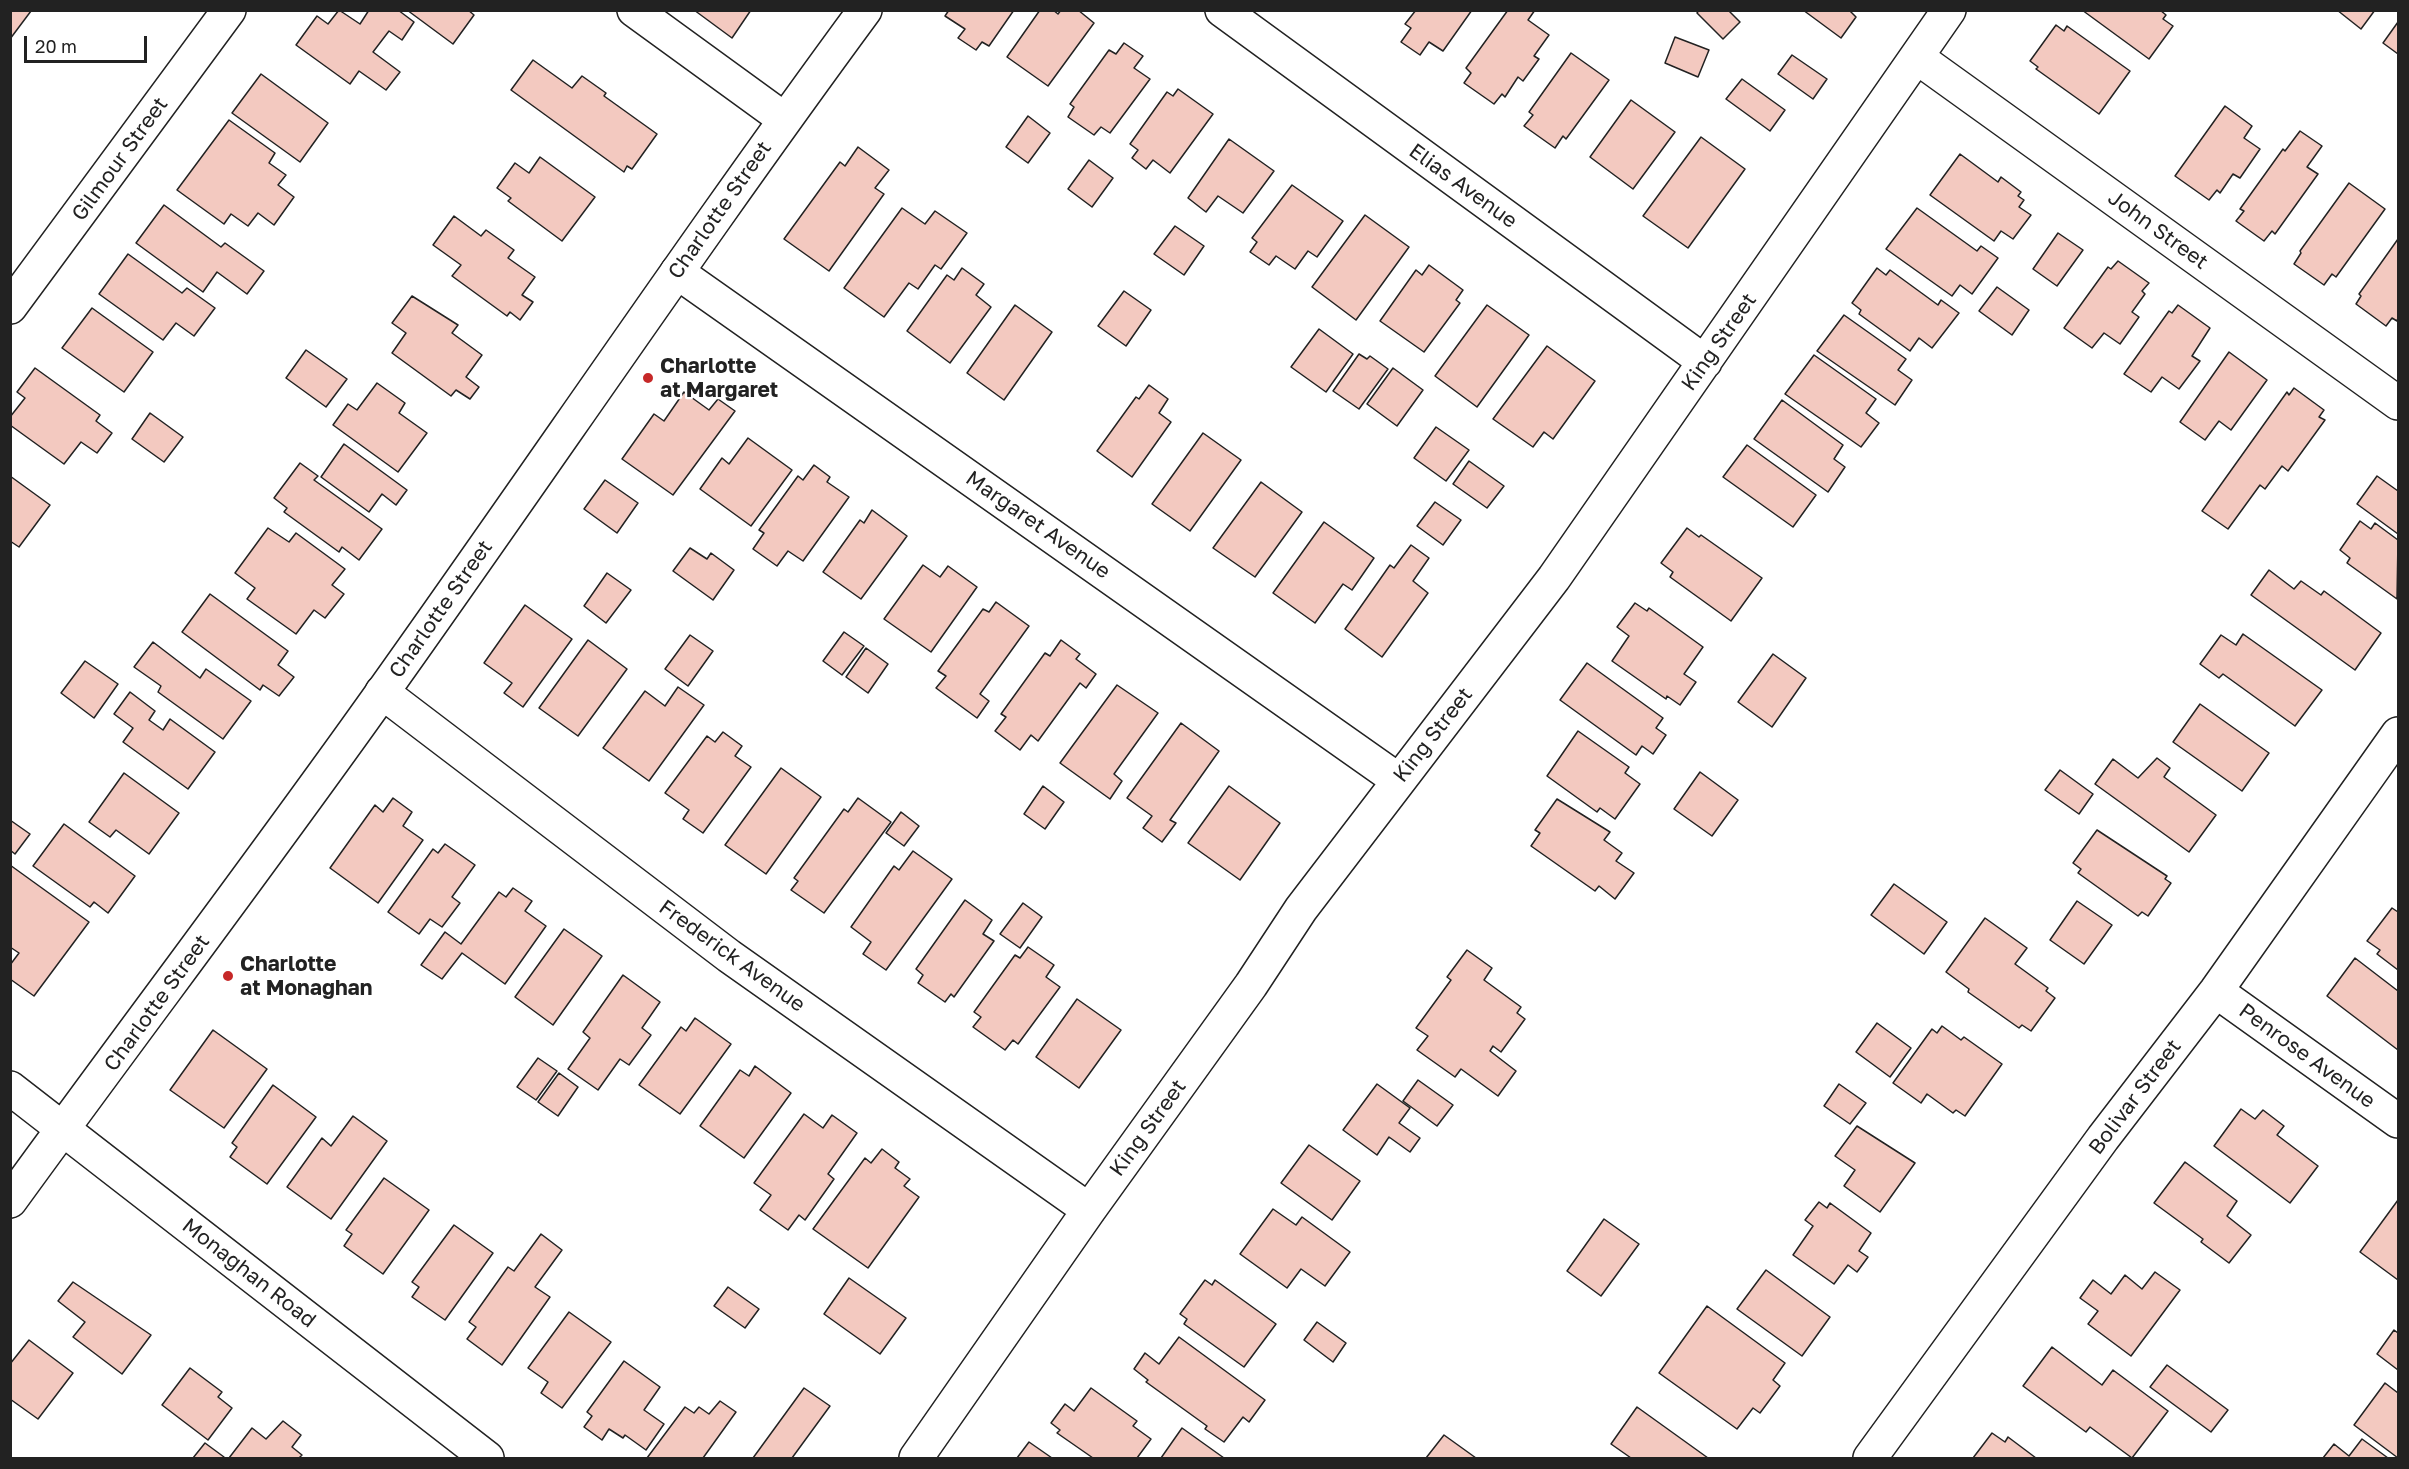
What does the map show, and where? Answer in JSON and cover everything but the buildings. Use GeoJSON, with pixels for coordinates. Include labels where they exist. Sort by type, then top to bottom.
{"type":"FeatureCollection","features":[{"type":"Feature","properties":{"kind":"street","name":"Gilmour Street"},"geometry":{"type":"LineString","coordinates":[[10,307],[229,10]]}},
{"type":"Feature","properties":{"kind":"street"},"geometry":{"type":"LineString","coordinates":[[634,10],[784,119]]}},
{"type":"Feature","properties":{"kind":"street","name":"Charlotte Street"},"geometry":{"type":"LineString","coordinates":[[10,1201],[382,692],[784,119],[865,10]]}},
{"type":"Feature","properties":{"kind":"street","name":"Elias Avenue"},"geometry":{"type":"LineString","coordinates":[[1222,10],[1705,362]]}},
{"type":"Feature","properties":{"kind":"street","name":"King Street"},"geometry":{"type":"LineString","coordinates":[[916,1458],[1089,1210],[1251,985],[1302,909],[1554,578],[1918,58],[1949,10]]}},
{"type":"Feature","properties":{"kind":"street","name":"John Street"},"geometry":{"type":"LineString","coordinates":[[1918,58],[2398,403]]}},
{"type":"Feature","properties":{"kind":"street","name":"Margaret Avenue"},"geometry":{"type":"LineString","coordinates":[[677,272],[1398,780]]}},
{"type":"Feature","properties":{"kind":"street","name":"Frederick Avenue"},"geometry":{"type":"LineString","coordinates":[[382,692],[729,956],[1089,1210]]}},
{"type":"Feature","properties":{"kind":"street","name":"Bolivar Street"},"geometry":{"type":"LineString","coordinates":[[1870,1458],[2096,1148],[2216,991],[2398,734]]}},
{"type":"Feature","properties":{"kind":"street","name":"Penrose Avenue"},"geometry":{"type":"LineString","coordinates":[[2216,991],[2398,1121]]}},
{"type":"Feature","properties":{"kind":"street","name":"Monaghan Road"},"geometry":{"type":"LineString","coordinates":[[10,1088],[488,1458]]}},
{"type":"Feature","properties":{"kind":"place","name":"Charlotte at Margaret"},"geometry":{"type":"Point","coordinates":[648,378]}},
{"type":"Feature","properties":{"kind":"place","name":"Charlotte at Monaghan"},"geometry":{"type":"Point","coordinates":[228,976]}}]}
